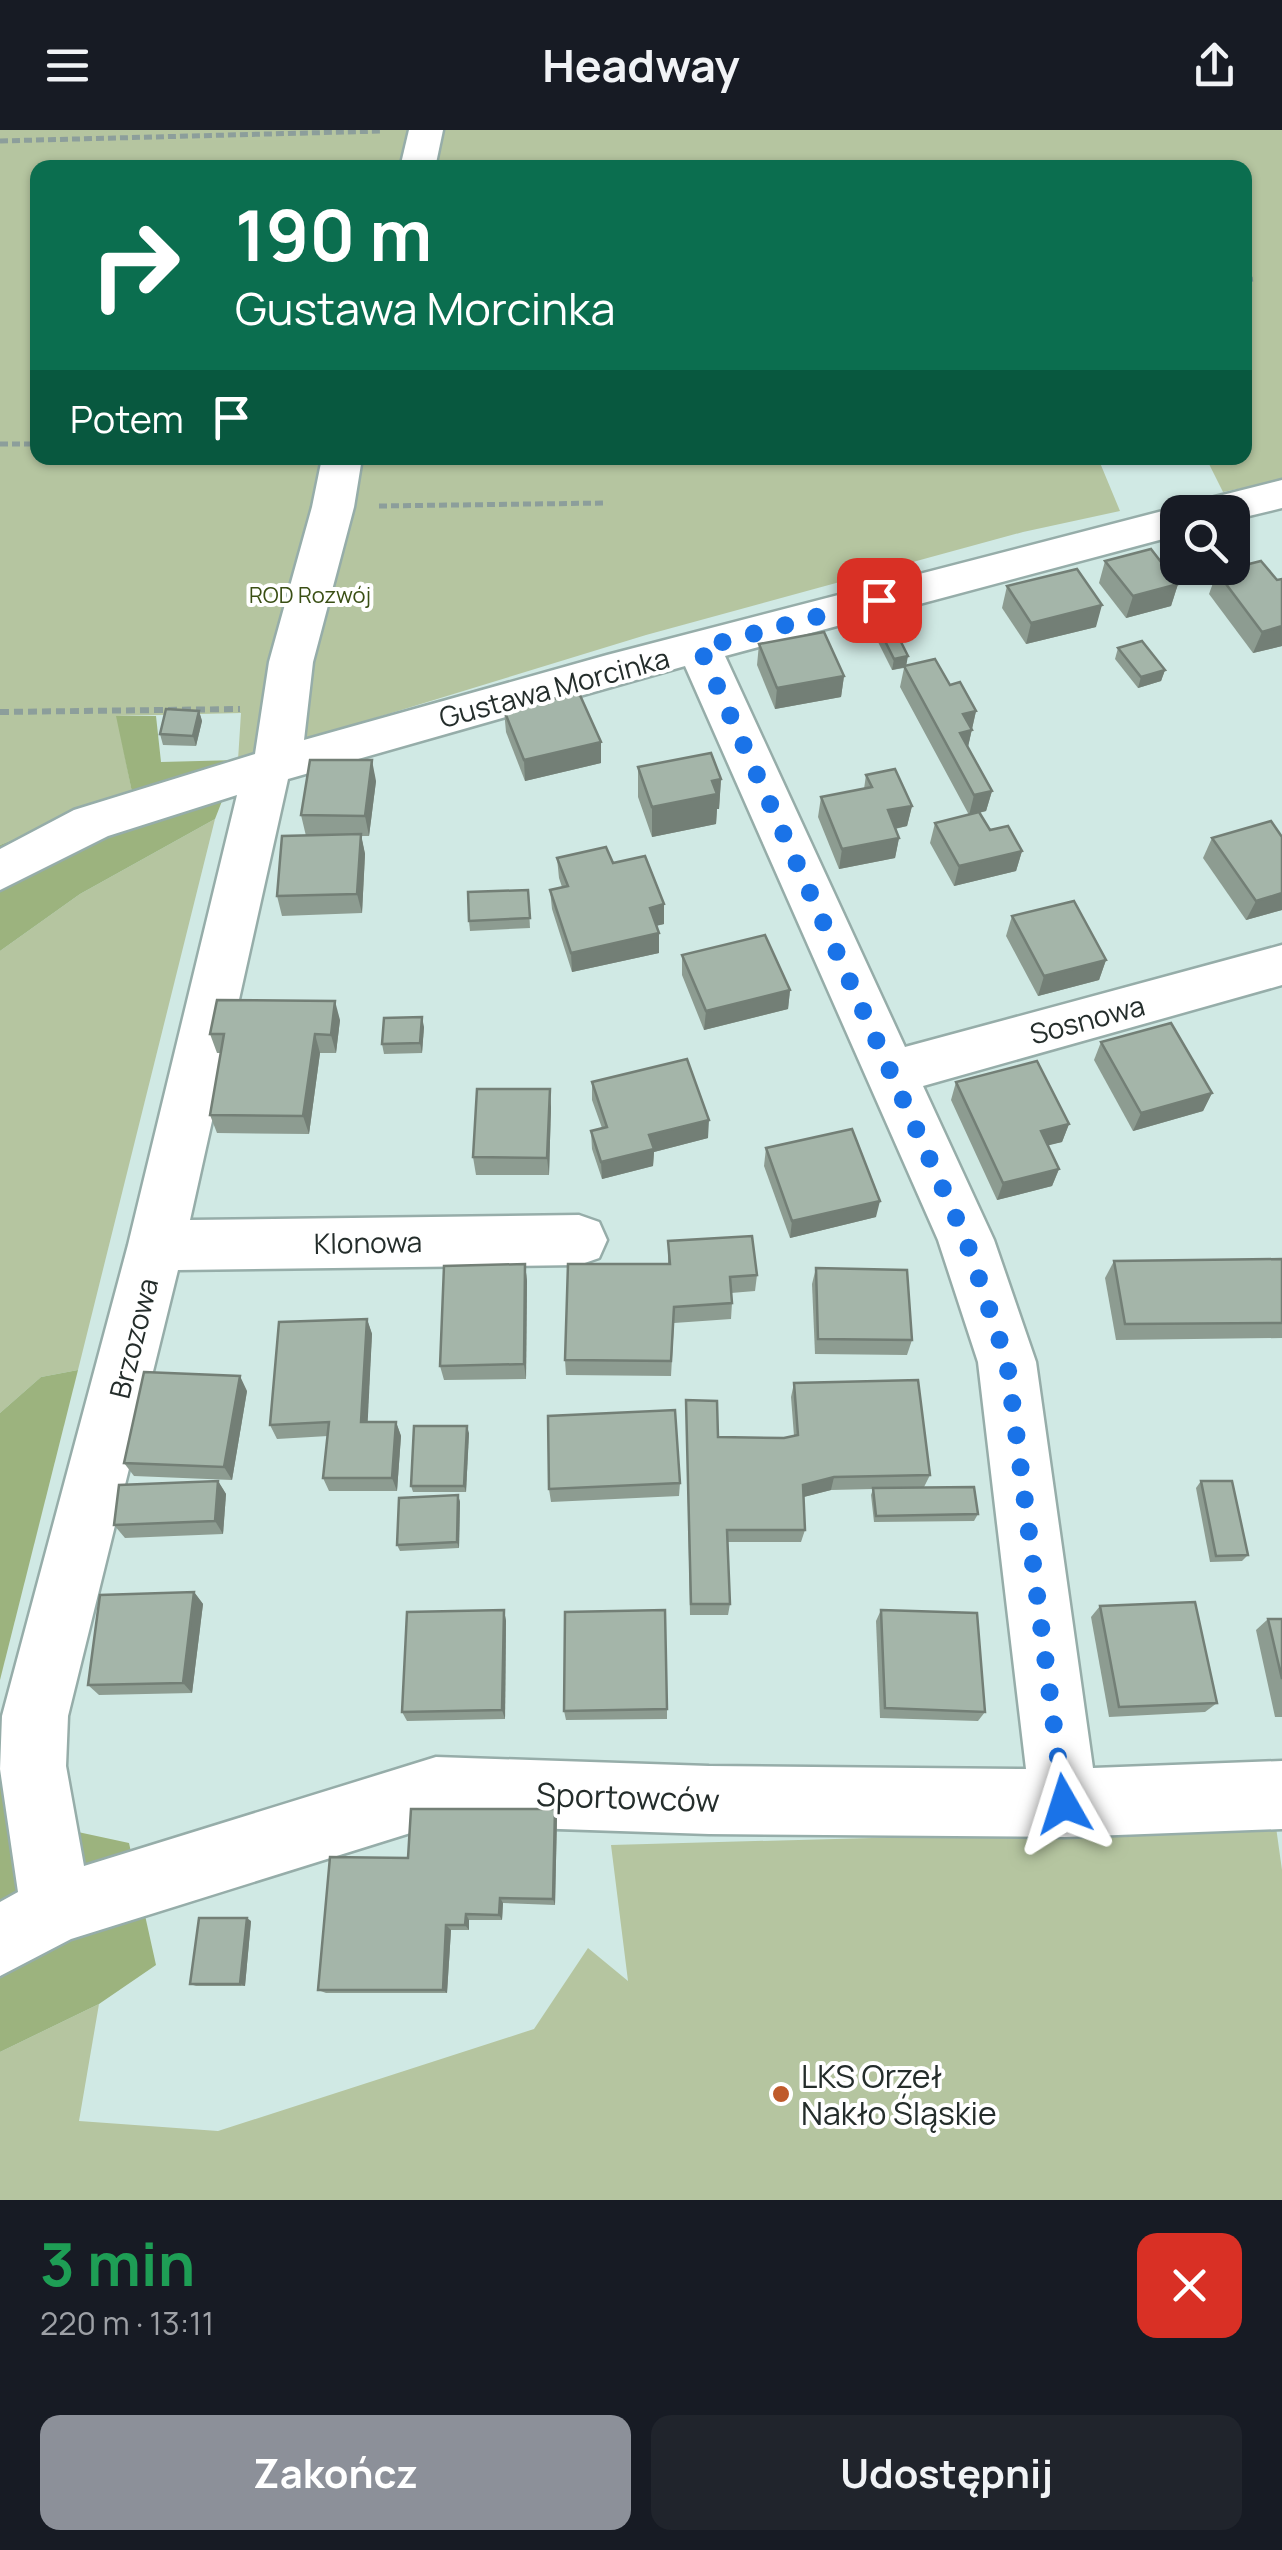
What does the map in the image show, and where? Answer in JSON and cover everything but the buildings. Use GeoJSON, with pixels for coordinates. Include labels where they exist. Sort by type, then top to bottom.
{"type":"FeatureCollection","features":[{"type":"Feature","properties":{"kind":"street"},"geometry":{"type":"LineString","coordinates":[[419,160],[426,130]]}},
{"type":"Feature","properties":{"kind":"street","name":"Brzozowa"},"geometry":{"type":"LineString","coordinates":[[28,1925],[35,1716],[156,1245],[341,465]]}},
{"type":"Feature","properties":{"kind":"street"},"geometry":{"type":"LineString","coordinates":[[1250,502],[1282,494]]}},
{"type":"Feature","properties":{"kind":"street","name":"Gustawa Morcinka"},"geometry":{"type":"LineString","coordinates":[[0,870],[91,824],[272,766],[1160,526]]}},
{"type":"Feature","properties":{"kind":"street"},"geometry":{"type":"LineString","coordinates":[[700,648],[966,1240],[1007,1362],[1064,1804]]}},
{"type":"Feature","properties":{"kind":"street","name":"Sosnowa"},"geometry":{"type":"LineString","coordinates":[[893,1072],[1282,965]]}},
{"type":"Feature","properties":{"kind":"street","name":"Klonowa"},"geometry":{"type":"LineString","coordinates":[[156,1245],[579,1240]]}},
{"type":"Feature","properties":{"kind":"street","name":"Sportowców"},"geometry":{"type":"LineString","coordinates":[[28,1925],[436,1791],[708,1800],[1064,1804],[1282,1795]]}},
{"type":"Feature","properties":{"kind":"path"},"geometry":{"type":"LineString","coordinates":[[0,141],[426,130]]}},
{"type":"Feature","properties":{"kind":"path"},"geometry":{"type":"LineString","coordinates":[[0,444],[30,444]]}},
{"type":"Feature","properties":{"kind":"path"},"geometry":{"type":"LineString","coordinates":[[333,507],[607,503]]}},
{"type":"Feature","properties":{"kind":"path"},"geometry":{"type":"LineString","coordinates":[[0,712],[286,708]]}},
{"type":"Feature","properties":{"kind":"green space","name":"ROD Rozwój"},"geometry":{"type":"Polygon","coordinates":[[[0,130],[1282,130],[1282,480],[1223,492],[1210,465],[1252,465],[1252,160],[30,160],[30,465],[1101,465],[1120,511],[1023,532],[646,635],[238,760],[241,713],[117,716],[132,792],[0,845],[0,130]]]}},
{"type":"Feature","properties":{"kind":"green space"},"geometry":{"type":"Polygon","coordinates":[[[116,716],[156,716],[161,762],[238,760],[215,819],[80,894],[0,951],[0,845],[132,792],[116,716]]]}},
{"type":"Feature","properties":{"kind":"green space"},"geometry":{"type":"Polygon","coordinates":[[[215,819],[78,1370],[41,1377],[0,1413],[0,951],[80,894],[215,819]]]}},
{"type":"Feature","properties":{"kind":"green space"},"geometry":{"type":"Polygon","coordinates":[[[78,1370],[0,1680],[0,1413],[41,1377],[78,1370]]]}},
{"type":"Feature","properties":{"kind":"green space"},"geometry":{"type":"Polygon","coordinates":[[[0,1759],[13,1818],[129,1843],[156,1965],[99,2004],[0,2052],[0,1759]]]}},
{"type":"Feature","properties":{"kind":"green space"},"geometry":{"type":"Polygon","coordinates":[[[1276,1827],[1282,1870],[1282,2200],[0,2200],[0,2052],[99,2004],[79,2121],[218,2131],[534,2029],[588,1948],[628,1981],[611,1845],[1276,1827]]]}},
{"type":"Feature","properties":{"kind":"place","name":"LKS Orzeł Nakło Śląskie"},"geometry":{"type":"Point","coordinates":[781,2094]}},
{"type":"Feature","properties":{"kind":"route"},"geometry":{"type":"LineString","coordinates":[[879,600],[700,648],[966,1240],[1007,1362],[1064,1804]]}}]}
